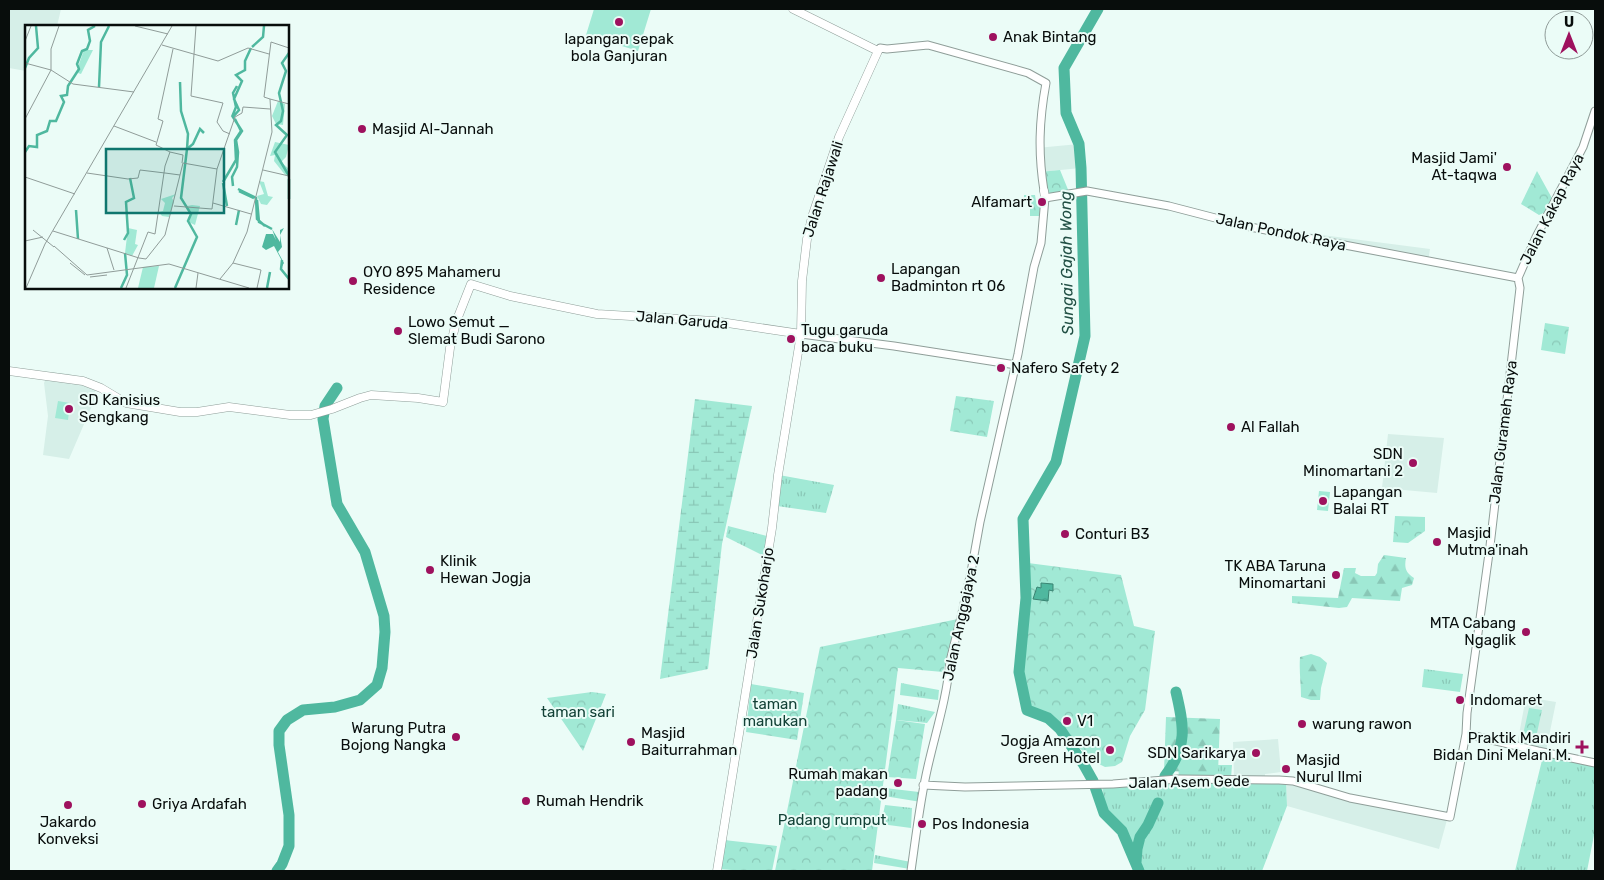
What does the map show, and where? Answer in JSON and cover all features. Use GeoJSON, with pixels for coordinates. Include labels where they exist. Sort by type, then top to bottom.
{"type":"FeatureCollection","features":[{"type":"Feature","properties":{"kind":"main road"},"geometry":{"type":"LineString","coordinates":[[793,9],[878,50]]}},
{"type":"Feature","properties":{"kind":"main road","name":"Jalan Rajawali"},"geometry":{"type":"LineString","coordinates":[[801,334],[802,272],[806,239],[839,137],[878,50]]}},
{"type":"Feature","properties":{"kind":"main road","name":"Jalan Garuda"},"geometry":{"type":"LineString","coordinates":[[9,371],[83,381],[101,388],[126,403],[180,412],[197,412],[229,407],[311,415],[372,395],[418,398],[443,402],[448,359],[456,322],[472,284],[510,296],[597,314],[714,321],[801,334]]}},
{"type":"Feature","properties":{"kind":"main road","name":"Jalan Sukoharjo"},"geometry":{"type":"LineString","coordinates":[[717,871],[801,334]]}},
{"type":"Feature","properties":{"kind":"street","name":"Jalan Anggajaya 2"},"geometry":{"type":"LineString","coordinates":[[878,50],[880,48],[928,45],[1028,73],[1046,83],[1039,138],[1045,194],[1041,243],[1034,267],[1016,365],[980,522],[973,564],[950,661],[941,715],[924,785],[911,871]]}},
{"type":"Feature","properties":{"kind":"street","name":"Jalan Kakap Raya"},"geometry":{"type":"LineString","coordinates":[[1518,278],[1536,237],[1583,147],[1595,111]]}},
{"type":"Feature","properties":{"kind":"street","name":"Jalan Pondok Raya"},"geometry":{"type":"LineString","coordinates":[[1045,194],[1087,191],[1169,206],[1250,227],[1518,278]]}},
{"type":"Feature","properties":{"kind":"street","name":"Jalan Gurameh Raya"},"geometry":{"type":"LineString","coordinates":[[1450,817],[1466,734],[1467,713],[1490,546],[1520,288],[1518,278]]}},
{"type":"Feature","properties":{"kind":"street","name":"Jalan Garuda"},"geometry":{"type":"LineString","coordinates":[[801,334],[1016,365]]}},
{"type":"Feature","properties":{"kind":"street"},"geometry":{"type":"LineString","coordinates":[[1466,734],[1538,752],[1595,763]]}},
{"type":"Feature","properties":{"kind":"street","name":"Jalan Asem Gede"},"geometry":{"type":"LineString","coordinates":[[924,785],[965,787],[1108,784],[1178,779],[1293,781],[1350,798],[1450,817]]}},
{"type":"Feature","properties":{"kind":"shaded area"},"geometry":{"type":"Polygon","coordinates":[[[9,9],[61,9],[57,25],[25,25],[25,71],[9,68],[9,9]]]}},
{"type":"Feature","properties":{"kind":"shaded area"},"geometry":{"type":"Polygon","coordinates":[[[1079,144],[1081,168],[1039,172],[1037,148],[1079,144]]]}},
{"type":"Feature","properties":{"kind":"shaded area"},"geometry":{"type":"Polygon","coordinates":[[[1245,225],[1430,249],[1428,262],[1245,225]]]}},
{"type":"Feature","properties":{"kind":"shaded area","name":"SD Kanisius Sengkang"},"geometry":{"type":"Polygon","coordinates":[[[49,372],[69,374],[88,380],[96,385],[94,401],[69,459],[43,455],[48,416],[44,383],[49,372]]]}},
{"type":"Feature","properties":{"kind":"shaded area","name":"SDN Minomartani 2"},"geometry":{"type":"Polygon","coordinates":[[[1388,434],[1444,438],[1437,493],[1382,488],[1388,434]]]}},
{"type":"Feature","properties":{"kind":"shaded area"},"geometry":{"type":"Polygon","coordinates":[[[1526,697],[1556,702],[1546,751],[1517,745],[1526,697]]]}},
{"type":"Feature","properties":{"kind":"shaded area","name":"SDN Sarikarya"},"geometry":{"type":"Polygon","coordinates":[[[1278,739],[1281,772],[1265,774],[1265,779],[1234,779],[1233,742],[1278,739]]]}},
{"type":"Feature","properties":{"kind":"shaded area"},"geometry":{"type":"Polygon","coordinates":[[[1286,780],[1343,797],[1447,820],[1439,849],[1287,806],[1286,780]]]}},
{"type":"Feature","properties":{"kind":"green space","name":"lapangan sepak bola Ganjuran"},"geometry":{"type":"Polygon","coordinates":[[[594,9],[651,9],[638,51],[586,35],[594,9]]]}},
{"type":"Feature","properties":{"kind":"green space"},"geometry":{"type":"Polygon","coordinates":[[[1060,170],[1069,192],[1050,199],[1039,172],[1060,170]]]}},
{"type":"Feature","properties":{"kind":"green space"},"geometry":{"type":"Polygon","coordinates":[[[1537,171],[1553,200],[1546,212],[1539,215],[1521,204],[1537,171]]]}},
{"type":"Feature","properties":{"kind":"green space"},"geometry":{"type":"Polygon","coordinates":[[[1024,195],[1035,195],[1036,201],[1043,201],[1043,216],[1030,216],[1030,202],[1024,202],[1024,195]]]}},
{"type":"Feature","properties":{"kind":"green space"},"geometry":{"type":"Polygon","coordinates":[[[1545,323],[1569,327],[1565,354],[1541,350],[1545,323]]]}},
{"type":"Feature","properties":{"kind":"green space"},"geometry":{"type":"Polygon","coordinates":[[[956,396],[994,401],[987,437],[950,431],[956,396]]]}},
{"type":"Feature","properties":{"kind":"green space"},"geometry":{"type":"Polygon","coordinates":[[[695,399],[752,406],[722,544],[708,669],[660,679],[695,399]]]}},
{"type":"Feature","properties":{"kind":"green space"},"geometry":{"type":"Polygon","coordinates":[[[58,401],[70,403],[68,420],[55,418],[58,401]]]}},
{"type":"Feature","properties":{"kind":"green space"},"geometry":{"type":"Polygon","coordinates":[[[779,475],[834,485],[826,513],[777,506],[779,475]]]}},
{"type":"Feature","properties":{"kind":"green space","name":"Lapangan Balai RT"},"geometry":{"type":"Polygon","coordinates":[[[1319,491],[1330,492],[1328,511],[1317,510],[1319,491]]]}},
{"type":"Feature","properties":{"kind":"green space"},"geometry":{"type":"Polygon","coordinates":[[[1395,516],[1425,517],[1425,531],[1408,543],[1393,542],[1395,516]]]}},
{"type":"Feature","properties":{"kind":"green space"},"geometry":{"type":"Polygon","coordinates":[[[728,526],[771,537],[768,558],[726,537],[728,526]]]}},
{"type":"Feature","properties":{"kind":"green space"},"geometry":{"type":"Polygon","coordinates":[[[1384,555],[1406,558],[1406,570],[1414,578],[1412,585],[1402,588],[1400,601],[1352,598],[1347,607],[1339,608],[1292,603],[1292,596],[1338,598],[1344,568],[1356,568],[1355,573],[1361,576],[1375,576],[1378,564],[1384,555]]]}},
{"type":"Feature","properties":{"kind":"green space"},"geometry":{"type":"Polygon","coordinates":[[[1028,563],[1121,575],[1134,626],[1155,631],[1145,710],[1130,736],[1122,762],[1115,766],[1105,767],[1097,763],[1048,718],[1027,710],[1019,672],[1028,563]]]}},
{"type":"Feature","properties":{"kind":"green space","name":"Padang rumput"},"geometry":{"type":"Polygon","coordinates":[[[958,619],[943,672],[898,668],[872,871],[775,871],[820,647],[958,619]]]}},
{"type":"Feature","properties":{"kind":"green space"},"geometry":{"type":"Polygon","coordinates":[[[1311,654],[1320,657],[1327,663],[1320,700],[1301,697],[1300,657],[1311,654]]]}},
{"type":"Feature","properties":{"kind":"green space"},"geometry":{"type":"Polygon","coordinates":[[[1424,669],[1463,674],[1460,692],[1422,687],[1424,669]]]}},
{"type":"Feature","properties":{"kind":"green space"},"geometry":{"type":"Polygon","coordinates":[[[901,683],[939,690],[938,700],[900,695],[901,683]]]}},
{"type":"Feature","properties":{"kind":"green space","name":"taman manukan"},"geometry":{"type":"Polygon","coordinates":[[[751,684],[804,693],[797,740],[746,732],[751,684]]]}},
{"type":"Feature","properties":{"kind":"green space","name":"taman sari"},"geometry":{"type":"Polygon","coordinates":[[[592,692],[606,694],[583,751],[547,698],[592,692]]]}},
{"type":"Feature","properties":{"kind":"green space"},"geometry":{"type":"Polygon","coordinates":[[[898,704],[935,712],[927,723],[896,720],[898,704]]]}},
{"type":"Feature","properties":{"kind":"green space"},"geometry":{"type":"Polygon","coordinates":[[[1529,708],[1542,710],[1535,742],[1522,739],[1529,708]]]}},
{"type":"Feature","properties":{"kind":"green space"},"geometry":{"type":"Polygon","coordinates":[[[1166,717],[1220,719],[1218,773],[1164,771],[1166,717]]]}},
{"type":"Feature","properties":{"kind":"green space"},"geometry":{"type":"Polygon","coordinates":[[[896,720],[925,724],[916,779],[887,777],[896,720]]]}},
{"type":"Feature","properties":{"kind":"green space"},"geometry":{"type":"Polygon","coordinates":[[[1544,752],[1595,766],[1595,830],[1587,871],[1515,871],[1544,752]]]}},
{"type":"Feature","properties":{"kind":"green space"},"geometry":{"type":"Polygon","coordinates":[[[1178,765],[1232,765],[1231,778],[1179,778],[1178,765]]]}},
{"type":"Feature","properties":{"kind":"green space"},"geometry":{"type":"Polygon","coordinates":[[[1286,780],[1287,806],[1262,871],[1140,871],[1136,866],[1123,830],[1105,812],[1102,785],[1164,781],[1286,780]]]}},
{"type":"Feature","properties":{"kind":"green space"},"geometry":{"type":"Polygon","coordinates":[[[885,788],[919,792],[921,802],[884,796],[885,788]]]}},
{"type":"Feature","properties":{"kind":"green space"},"geometry":{"type":"Polygon","coordinates":[[[885,805],[912,808],[911,828],[881,824],[885,805]]]}},
{"type":"Feature","properties":{"kind":"green space"},"geometry":{"type":"Polygon","coordinates":[[[724,840],[777,846],[772,871],[718,869],[724,840]]]}},
{"type":"Feature","properties":{"kind":"green space"},"geometry":{"type":"Polygon","coordinates":[[[875,855],[911,862],[910,869],[874,863],[875,855]]]}},
{"type":"Feature","properties":{"kind":"water"},"geometry":{"type":"Polygon","coordinates":[[[1041,583],[1053,584],[1053,591],[1049,590],[1048,601],[1033,599],[1037,587],[1041,588],[1041,583]]]}},
{"type":"Feature","properties":{"kind":"waterway","name":"Sungai Gajah Wong"},"geometry":{"type":"LineString","coordinates":[[1098,9],[1064,68],[1066,113],[1079,144],[1081,168],[1085,336],[1056,462],[1023,519],[1026,598],[1019,672],[1027,710],[1048,718],[1060,729],[1093,781],[1104,813],[1122,831],[1139,871]]}},
{"type":"Feature","properties":{"kind":"waterway"},"geometry":{"type":"LineString","coordinates":[[277,871],[289,846],[289,815],[279,745],[279,731],[287,720],[303,710],[335,707],[360,700],[377,685],[382,668],[385,632],[384,616],[365,552],[337,504],[323,419],[325,406],[337,388]]}},
{"type":"Feature","properties":{"kind":"waterway"},"geometry":{"type":"LineString","coordinates":[[1165,776],[1178,755],[1181,745],[1181,715],[1176,692]]}},
{"type":"Feature","properties":{"kind":"waterway"},"geometry":{"type":"LineString","coordinates":[[1136,862],[1140,837],[1158,803]]}},
{"type":"Feature","properties":{"kind":"place","name":"lapangan sepak bola Ganjuran"},"geometry":{"type":"Point","coordinates":[619,22]}},
{"type":"Feature","properties":{"kind":"place","name":"Anak Bintang"},"geometry":{"type":"Point","coordinates":[993,37]}},
{"type":"Feature","properties":{"kind":"place","name":"Masjid Al-Jannah"},"geometry":{"type":"Point","coordinates":[362,129]}},
{"type":"Feature","properties":{"kind":"place","name":"Masjid Jami' At-taqwa"},"geometry":{"type":"Point","coordinates":[1507,167]}},
{"type":"Feature","properties":{"kind":"place","name":"Alfamart"},"geometry":{"type":"Point","coordinates":[1042,202]}},
{"type":"Feature","properties":{"kind":"place","name":"Lapangan Badminton rt 06"},"geometry":{"type":"Point","coordinates":[881,278]}},
{"type":"Feature","properties":{"kind":"place","name":"OYO 895 Mahameru Residence"},"geometry":{"type":"Point","coordinates":[353,281]}},
{"type":"Feature","properties":{"kind":"place","name":"Lowo Semut _ Slemat Budi Sarono"},"geometry":{"type":"Point","coordinates":[398,331]}},
{"type":"Feature","properties":{"kind":"place","name":"Tugu garuda baca buku"},"geometry":{"type":"Point","coordinates":[791,339]}},
{"type":"Feature","properties":{"kind":"place","name":"Nafero Safety 2"},"geometry":{"type":"Point","coordinates":[1001,368]}},
{"type":"Feature","properties":{"kind":"place","name":"SD Kanisius Sengkang"},"geometry":{"type":"Point","coordinates":[69,409]}},
{"type":"Feature","properties":{"kind":"place","name":"Al Fallah"},"geometry":{"type":"Point","coordinates":[1231,427]}},
{"type":"Feature","properties":{"kind":"place","name":"SDN Minomartani 2"},"geometry":{"type":"Point","coordinates":[1413,463]}},
{"type":"Feature","properties":{"kind":"place","name":"Lapangan Balai RT"},"geometry":{"type":"Point","coordinates":[1323,501]}},
{"type":"Feature","properties":{"kind":"place","name":"Conturi B3"},"geometry":{"type":"Point","coordinates":[1065,534]}},
{"type":"Feature","properties":{"kind":"place","name":"Masjid Mutma'inah"},"geometry":{"type":"Point","coordinates":[1437,542]}},
{"type":"Feature","properties":{"kind":"place","name":"Klinik Hewan Jogja"},"geometry":{"type":"Point","coordinates":[430,570]}},
{"type":"Feature","properties":{"kind":"place","name":"TK ABA Taruna Minomartani"},"geometry":{"type":"Point","coordinates":[1336,575]}},
{"type":"Feature","properties":{"kind":"place","name":"MTA Cabang Ngaglik"},"geometry":{"type":"Point","coordinates":[1526,632]}},
{"type":"Feature","properties":{"kind":"place","name":"Indomaret"},"geometry":{"type":"Point","coordinates":[1460,700]}},
{"type":"Feature","properties":{"kind":"place","name":"V1"},"geometry":{"type":"Point","coordinates":[1067,721]}},
{"type":"Feature","properties":{"kind":"place","name":"warung rawon"},"geometry":{"type":"Point","coordinates":[1302,724]}},
{"type":"Feature","properties":{"kind":"place","name":"Warung Putra Bojong Nangka"},"geometry":{"type":"Point","coordinates":[456,737]}},
{"type":"Feature","properties":{"kind":"place","name":"Masjid Baiturrahman"},"geometry":{"type":"Point","coordinates":[631,742]}},
{"type":"Feature","properties":{"kind":"place","name":"Praktik Mandiri Bidan Dini Melani M."},"geometry":{"type":"Point","coordinates":[1582,747]}},
{"type":"Feature","properties":{"kind":"place","name":"Jogja Amazon Green Hotel"},"geometry":{"type":"Point","coordinates":[1110,750]}},
{"type":"Feature","properties":{"kind":"place","name":"SDN Sarikarya"},"geometry":{"type":"Point","coordinates":[1256,753]}},
{"type":"Feature","properties":{"kind":"place","name":"Masjid Nurul Ilmi"},"geometry":{"type":"Point","coordinates":[1286,769]}},
{"type":"Feature","properties":{"kind":"place","name":"Rumah makan padang"},"geometry":{"type":"Point","coordinates":[898,783]}},
{"type":"Feature","properties":{"kind":"place","name":"Rumah Hendrik"},"geometry":{"type":"Point","coordinates":[526,801]}},
{"type":"Feature","properties":{"kind":"place","name":"Griya Ardafah"},"geometry":{"type":"Point","coordinates":[142,804]}},
{"type":"Feature","properties":{"kind":"place","name":"Jakardo Konveksi"},"geometry":{"type":"Point","coordinates":[68,805]}},
{"type":"Feature","properties":{"kind":"place","name":"Pos Indonesia"},"geometry":{"type":"Point","coordinates":[922,824]}}]}
